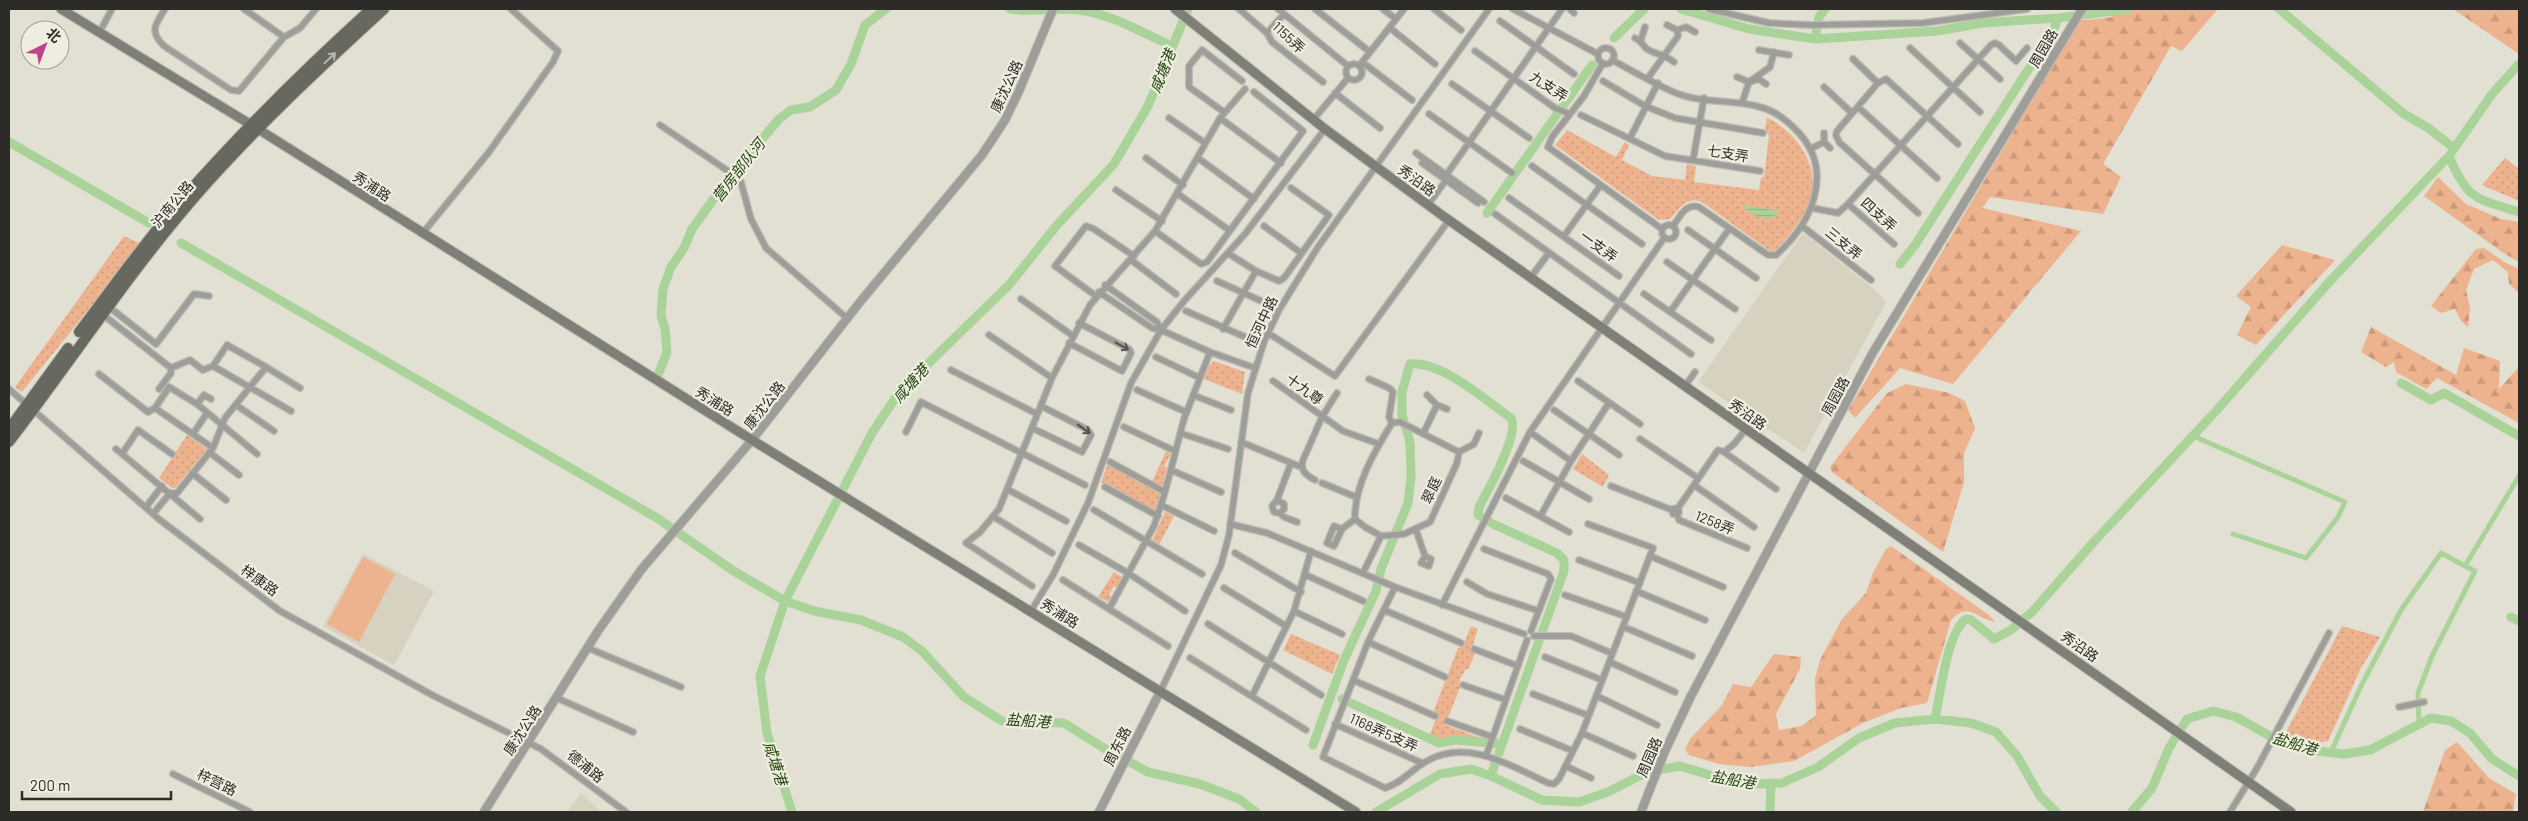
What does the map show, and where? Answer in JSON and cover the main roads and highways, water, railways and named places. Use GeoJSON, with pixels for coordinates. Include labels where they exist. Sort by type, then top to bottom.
{"type":"FeatureCollection","features":[{"type":"Feature","properties":{"kind":"main road","name":"秀浦路"},"geometry":{"type":"LineString","coordinates":[[61,9],[255,128],[827,487],[1354,811]]}},
{"type":"Feature","properties":{"kind":"main road","name":"沪南公路"},"geometry":{"type":"LineString","coordinates":[[9,429],[31,407],[105,310],[208,181],[311,65],[371,9]]}},
{"type":"Feature","properties":{"kind":"main road","name":"沪南公路"},"geometry":{"type":"LineString","coordinates":[[9,442],[113,286],[163,222],[203,176],[384,9]]}},
{"type":"Feature","properties":{"kind":"main road","name":"秀沿路"},"geometry":{"type":"LineString","coordinates":[[1175,9],[1325,129],[1428,205],[2292,812]]}},
{"type":"Feature","properties":{"kind":"waterway","name":"营房部队河"},"geometry":{"type":"LineString","coordinates":[[658,375],[667,352],[665,328],[661,316],[663,289],[671,267],[684,248],[692,229],[728,179],[779,119],[791,110],[810,107],[836,90],[851,64],[865,25],[886,9]]}},
{"type":"Feature","properties":{"kind":"waterway"},"geometry":{"type":"LineString","coordinates":[[1010,9],[1070,9],[1091,12],[1127,25],[1172,46]]}},
{"type":"Feature","properties":{"kind":"waterway","name":"咸塘港"},"geometry":{"type":"LineString","coordinates":[[792,812],[767,733],[760,676],[785,601],[872,433],[900,391],[1009,285],[1057,225],[1114,164],[1148,106],[1188,9]]}},
{"type":"Feature","properties":{"kind":"waterway"},"geometry":{"type":"LineString","coordinates":[[1614,38],[1644,9]]}},
{"type":"Feature","properties":{"kind":"waterway"},"geometry":{"type":"LineString","coordinates":[[1681,9],[1749,29],[1815,39],[1937,31],[1983,23],[2058,18],[2129,9]]}},
{"type":"Feature","properties":{"kind":"waterway"},"geometry":{"type":"LineString","coordinates":[[1815,39],[1819,17],[1825,9]]}},
{"type":"Feature","properties":{"kind":"waterway"},"geometry":{"type":"LineString","coordinates":[[2279,9],[2404,114],[2427,127],[2454,148]]}},
{"type":"Feature","properties":{"kind":"waterway"},"geometry":{"type":"LineString","coordinates":[[1900,264],[1915,245],[2053,31],[2058,18]]}},
{"type":"Feature","properties":{"kind":"waterway"},"geometry":{"type":"LineString","coordinates":[[1935,719],[1949,650],[1959,626],[1966,619],[1971,620],[1994,639],[2011,630],[2032,612],[2091,545],[2217,410],[2330,281],[2449,156],[2492,94],[2519,64]]}},
{"type":"Feature","properties":{"kind":"waterway"},"geometry":{"type":"LineString","coordinates":[[1487,213],[1592,65]]}},
{"type":"Feature","properties":{"kind":"waterway"},"geometry":{"type":"LineString","coordinates":[[9,142],[149,223]]}},
{"type":"Feature","properties":{"kind":"waterway"},"geometry":{"type":"LineString","coordinates":[[2449,156],[2462,182],[2475,196],[2492,204],[2519,212]]}},
{"type":"Feature","properties":{"kind":"waterway"},"geometry":{"type":"LineString","coordinates":[[181,243],[657,518],[732,570],[785,601],[814,611],[861,620],[903,637],[922,651],[964,697],[1002,721],[1064,723],[1102,747],[1148,772],[1200,784],[1239,799],[1256,812]]}},
{"type":"Feature","properties":{"kind":"waterway"},"geometry":{"type":"LineString","coordinates":[[1313,745],[1344,660],[1376,591],[1381,569],[1408,503],[1411,477],[1410,442],[1402,415],[1402,392],[1410,364],[1422,365],[1449,375],[1511,418],[1513,426],[1507,449],[1479,507],[1478,515],[1493,524],[1557,553],[1564,560],[1564,571],[1499,753]]}},
{"type":"Feature","properties":{"kind":"waterway"},"geometry":{"type":"LineString","coordinates":[[2401,383],[2431,400],[2444,393],[2519,436]]}},
{"type":"Feature","properties":{"kind":"waterway"},"geometry":{"type":"LineString","coordinates":[[2193,436],[2345,502],[2338,517],[2306,558],[2233,534]]}},
{"type":"Feature","properties":{"kind":"waterway"},"geometry":{"type":"LineString","coordinates":[[2331,752],[2361,686],[2401,610],[2441,553],[2465,566],[2519,476]]}},
{"type":"Feature","properties":{"kind":"waterway"},"geometry":{"type":"LineString","coordinates":[[2419,725],[2418,693],[2432,656],[2475,571],[2465,566]]}},
{"type":"Feature","properties":{"kind":"waterway"},"geometry":{"type":"LineString","coordinates":[[2511,617],[2519,621]]}},
{"type":"Feature","properties":{"kind":"waterway"},"geometry":{"type":"LineString","coordinates":[[1342,699],[1439,743],[1455,740],[1502,744]]}},
{"type":"Feature","properties":{"kind":"waterway","name":"盐船港"},"geometry":{"type":"LineString","coordinates":[[2132,812],[2152,788],[2169,748],[2187,719],[2213,711],[2236,717],[2270,736],[2308,750],[2344,754],[2370,750],[2431,718],[2451,721],[2470,733],[2492,759],[2519,776]]}},
{"type":"Feature","properties":{"kind":"waterway","name":"盐船港"},"geometry":{"type":"LineString","coordinates":[[1376,812],[1440,774],[1471,769],[1491,776],[1542,800],[1579,802],[1608,792],[1647,772],[1680,766],[1726,780],[1755,784],[1782,783],[1818,767],[1859,738],[1895,723],[1935,719],[1971,723],[1996,732],[2017,756],[2040,796],[2056,812]]}},
{"type":"Feature","properties":{"kind":"waterway"},"geometry":{"type":"LineString","coordinates":[[1491,776],[1495,764]]}},
{"type":"Feature","properties":{"kind":"waterway"},"geometry":{"type":"LineString","coordinates":[[1770,812],[1771,783]]}}]}
